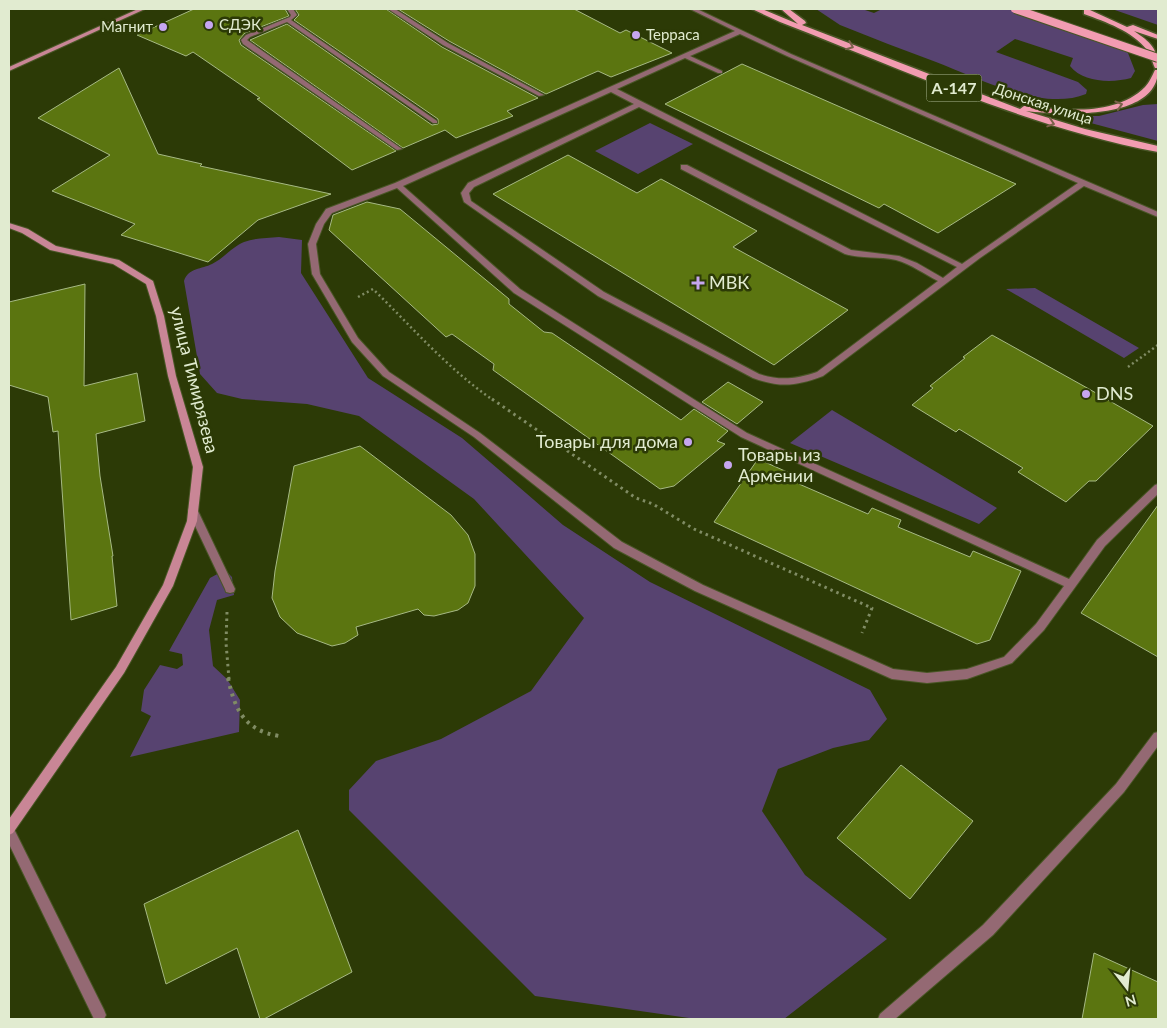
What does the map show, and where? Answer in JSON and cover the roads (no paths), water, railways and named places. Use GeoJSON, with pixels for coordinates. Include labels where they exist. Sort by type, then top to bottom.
{"type":"FeatureCollection","features":[{"type":"Feature","properties":{"kind":"main road","name":"Донская улица"},"geometry":{"type":"LineString","coordinates":[[756,9],[968,94],[1068,129],[1158,150]]}},
{"type":"Feature","properties":{"kind":"main road","name":"А-147"},"geometry":{"type":"LineString","coordinates":[[785,9],[795,18],[824,35]]}},
{"type":"Feature","properties":{"kind":"main road"},"geometry":{"type":"LineString","coordinates":[[1015,9],[1158,58]]}},
{"type":"Feature","properties":{"kind":"main road","name":"А-147"},"geometry":{"type":"LineString","coordinates":[[1078,9],[1158,37]]}},
{"type":"Feature","properties":{"kind":"main road","name":"А-147"},"geometry":{"type":"LineString","coordinates":[[968,94],[991,102],[1035,110],[1070,112],[1116,106],[1140,96],[1155,82],[1158,72],[1157,60],[1150,49],[1124,28],[1087,12]]}},
{"type":"Feature","properties":{"kind":"street"},"geometry":{"type":"LineString","coordinates":[[9,69],[142,9]]}},
{"type":"Feature","properties":{"kind":"street","name":"улица Тимирязева"},"geometry":{"type":"LineString","coordinates":[[9,225],[25,231],[53,248],[116,262],[150,283],[160,316],[172,376],[198,467],[192,521],[168,586],[120,670],[9,830]]}},
{"type":"Feature","properties":{"kind":"lane"},"geometry":{"type":"LineString","coordinates":[[290,9],[294,15],[292,18],[248,36],[244,40],[245,43],[399,149]]}},
{"type":"Feature","properties":{"kind":"lane"},"geometry":{"type":"LineString","coordinates":[[391,9],[418,28],[471,59],[541,95]]}},
{"type":"Feature","properties":{"kind":"lane"},"geometry":{"type":"LineString","coordinates":[[693,9],[739,32],[1158,215]]}},
{"type":"Feature","properties":{"kind":"lane"},"geometry":{"type":"LineString","coordinates":[[288,20],[435,122]]}},
{"type":"Feature","properties":{"kind":"lane"},"geometry":{"type":"LineString","coordinates":[[739,32],[398,185],[329,211],[320,224],[312,244],[316,274],[355,340],[386,374],[478,435],[618,544],[699,588],[892,674],[927,678],[967,674],[1008,660],[1040,627],[1101,543],[1158,488]]}},
{"type":"Feature","properties":{"kind":"lane"},"geometry":{"type":"LineString","coordinates":[[685,56],[720,72]]}},
{"type":"Feature","properties":{"kind":"lane"},"geometry":{"type":"LineString","coordinates":[[611,89],[962,267]]}},
{"type":"Feature","properties":{"kind":"lane"},"geometry":{"type":"LineString","coordinates":[[639,104],[471,185],[465,193],[468,202],[601,294],[756,376],[776,383],[799,381],[820,374],[962,267],[1083,183]]}},
{"type":"Feature","properties":{"kind":"lane"},"geometry":{"type":"LineString","coordinates":[[684,167],[848,252],[858,256],[896,258],[943,281]]}},
{"type":"Feature","properties":{"kind":"lane"},"geometry":{"type":"LineString","coordinates":[[398,185],[517,291],[744,434],[1071,584]]}},
{"type":"Feature","properties":{"kind":"lane"},"geometry":{"type":"LineString","coordinates":[[193,510],[230,589]]}},
{"type":"Feature","properties":{"kind":"lane"},"geometry":{"type":"LineString","coordinates":[[885,1019],[988,930],[1120,788],[1158,737]]}},
{"type":"Feature","properties":{"kind":"lane"},"geometry":{"type":"LineString","coordinates":[[9,830],[99,1015]]}},
{"type":"Feature","properties":{"kind":"place","name":"СДЭК"},"geometry":{"type":"Point","coordinates":[209,25]}},
{"type":"Feature","properties":{"kind":"place","name":"Магнит"},"geometry":{"type":"Point","coordinates":[163,27]}},
{"type":"Feature","properties":{"kind":"place","name":"Терраса"},"geometry":{"type":"Point","coordinates":[636,35]}},
{"type":"Feature","properties":{"kind":"place","name":"МВК"},"geometry":{"type":"Point","coordinates":[698,283]}},
{"type":"Feature","properties":{"kind":"place","name":"DNS"},"geometry":{"type":"Point","coordinates":[1086,394]}},
{"type":"Feature","properties":{"kind":"place","name":"Товары для дома"},"geometry":{"type":"Point","coordinates":[688,442]}},
{"type":"Feature","properties":{"kind":"place","name":"Товары из Армении"},"geometry":{"type":"Point","coordinates":[728,465]}}]}
